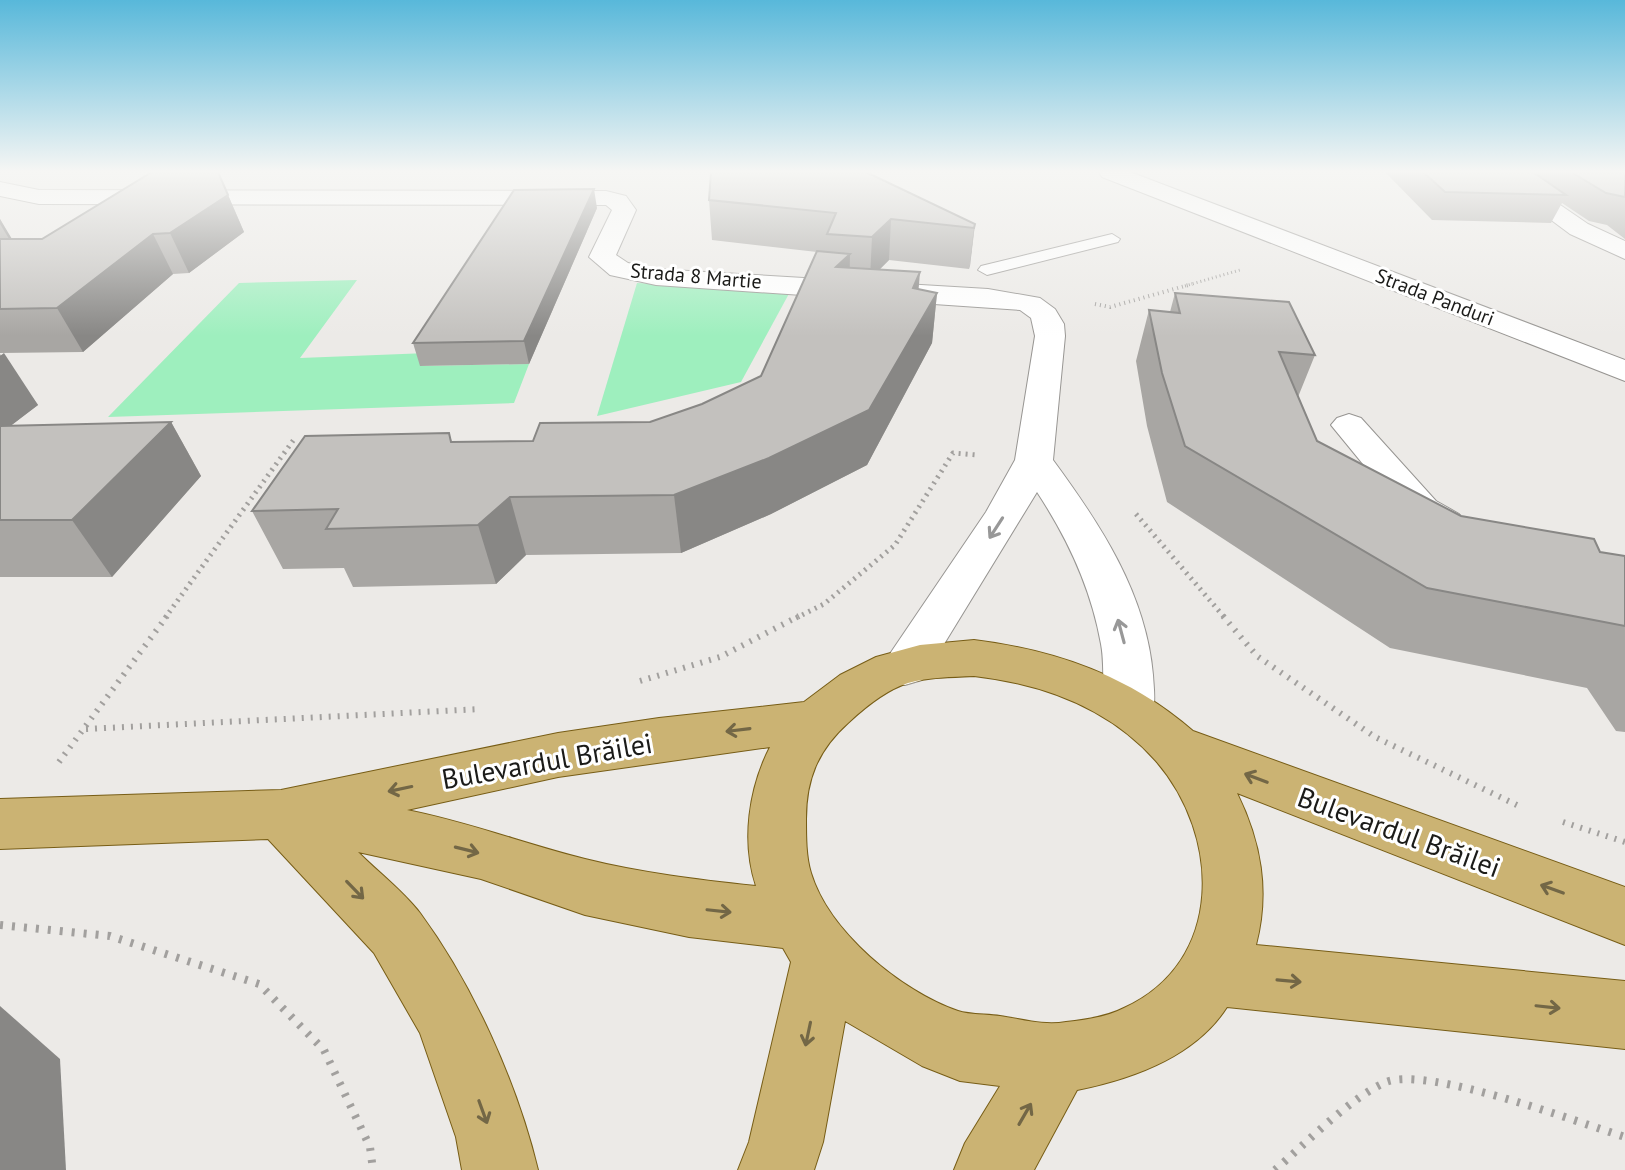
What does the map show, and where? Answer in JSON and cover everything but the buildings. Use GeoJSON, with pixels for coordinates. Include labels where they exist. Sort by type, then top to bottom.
{"type":"FeatureCollection","features":[{"type":"Feature","properties":{"kind":"main road"},"geometry":{"type":"LineString","coordinates":[[950,659],[1005,660],[1073,678],[1130,708],[1174,746],[1202,782],[1223,820],[1236,883],[1231,927],[1212,973],[1176,1015],[1115,1048],[1056,1059],[957,1045],[875,1005],[812,939],[780,872],[777,806],[789,761],[816,721],[870,680],[905,667],[950,659]]}},
{"type":"Feature","properties":{"kind":"main road","name":"Bulevardul Brăilei"},"geometry":{"type":"LineString","coordinates":[[0,824],[281,814],[558,755],[659,739],[816,721]]}},
{"type":"Feature","properties":{"kind":"main road","name":"Bulevardul Brăilei"},"geometry":{"type":"LineString","coordinates":[[1174,746],[1625,916]]}},
{"type":"Feature","properties":{"kind":"main road"},"geometry":{"type":"LineString","coordinates":[[281,814],[396,932],[448,1016],[493,1137],[500,1170]]}},
{"type":"Feature","properties":{"kind":"main road","name":"Bulevardul Brăilei"},"geometry":{"type":"LineString","coordinates":[[281,814],[410,836],[615,893],[812,939]]}},
{"type":"Feature","properties":{"kind":"main road"},"geometry":{"type":"LineString","coordinates":[[776,1170],[786,1142],[812,939]]}},
{"type":"Feature","properties":{"kind":"main road"},"geometry":{"type":"LineString","coordinates":[[1212,973],[1625,1015]]}},
{"type":"Feature","properties":{"kind":"main road"},"geometry":{"type":"LineString","coordinates":[[992,1170],[1056,1059]]}},
{"type":"Feature","properties":{"kind":"street","name":"Strada 8 Martie"},"geometry":{"type":"LineString","coordinates":[[616,227],[602,257],[619,269],[656,277],[988,297],[1022,301],[1042,310]]}},
{"type":"Feature","properties":{"kind":"street","name":"Strada Panduri"},"geometry":{"type":"LineString","coordinates":[[1251,227],[1625,371]]}},
{"type":"Feature","properties":{"kind":"street"},"geometry":{"type":"LineString","coordinates":[[1576,227],[1625,251]]}},
{"type":"Feature","properties":{"kind":"street"},"geometry":{"type":"LineString","coordinates":[[905,667],[1006,513],[1034,460],[1050,336],[1050,321],[1042,310]]}},
{"type":"Feature","properties":{"kind":"street"},"geometry":{"type":"LineString","coordinates":[[1349,425],[1422,510],[1471,538]]}},
{"type":"Feature","properties":{"kind":"street"},"geometry":{"type":"LineString","coordinates":[[1034,460],[1081,525],[1108,583],[1125,641],[1130,708]]}},
{"type":"Feature","properties":{"kind":"lane"},"geometry":{"type":"LineString","coordinates":[[988,297],[983,265],[1112,239]]}},
{"type":"Feature","properties":{"kind":"path"},"geometry":{"type":"LineString","coordinates":[[1042,310],[1094,304],[1110,307],[1311,250]]}},
{"type":"Feature","properties":{"kind":"path"},"geometry":{"type":"LineString","coordinates":[[295,438],[86,729],[482,709]]}},
{"type":"Feature","properties":{"kind":"path"},"geometry":{"type":"LineString","coordinates":[[634,683],[720,657],[824,604],[895,545],[953,453]]}},
{"type":"Feature","properties":{"kind":"path"},"geometry":{"type":"LineString","coordinates":[[1136,513],[1257,656],[1375,737],[1532,813]]}},
{"type":"Feature","properties":{"kind":"path"},"geometry":{"type":"LineString","coordinates":[[1559,821],[1625,842]]}},
{"type":"Feature","properties":{"kind":"path"},"geometry":{"type":"LineString","coordinates":[[0,925],[110,936],[259,984],[324,1050],[370,1147],[373,1170]]}},
{"type":"Feature","properties":{"kind":"path"},"geometry":{"type":"LineString","coordinates":[[1275,1170],[1366,1093],[1389,1081],[1417,1078],[1452,1084],[1625,1137]]}},
{"type":"Feature","properties":{"kind":"green space"},"geometry":{"type":"Polygon","coordinates":[[[357,280],[300,358],[428,353],[422,366],[529,364],[514,403],[108,417],[239,283],[357,280]]]}},
{"type":"Feature","properties":{"kind":"green space"},"geometry":{"type":"Polygon","coordinates":[[[637,283],[791,290],[741,382],[597,416],[637,283]]]}}]}
